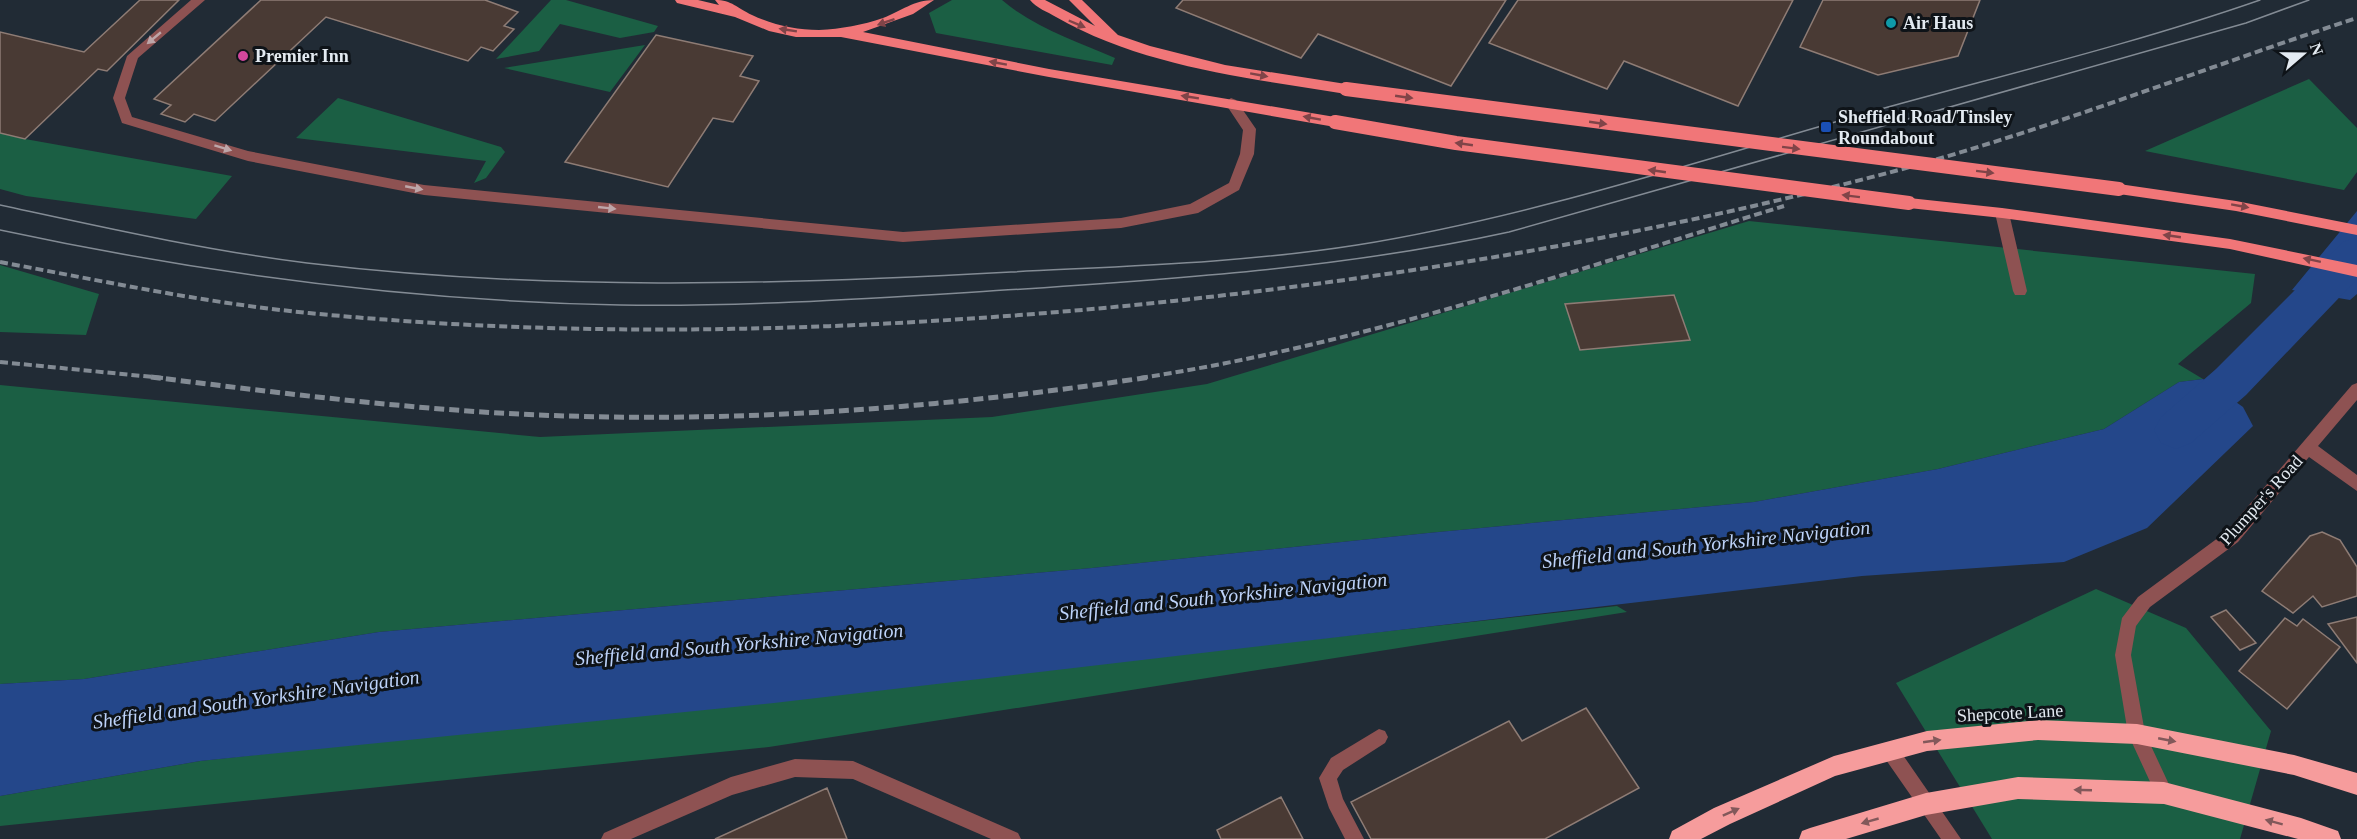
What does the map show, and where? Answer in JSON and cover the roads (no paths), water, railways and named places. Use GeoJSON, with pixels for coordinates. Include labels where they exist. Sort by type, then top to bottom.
{"type":"FeatureCollection","features":[{"type":"Feature","properties":{"kind":"highway","name":"Shepcote Lane"},"geometry":{"type":"LineString","coordinates":[[1680,839],[1722,816],[1834,766],[1927,741],[2038,730],[2137,734],[2294,765],[2357,784]]}},
{"type":"Feature","properties":{"kind":"highway"},"geometry":{"type":"LineString","coordinates":[[1810,839],[1926,804],[2018,788],[2164,793],[2301,829],[2330,839]]}},
{"type":"Feature","properties":{"kind":"main road"},"geometry":{"type":"LineString","coordinates":[[681,0],[738,14],[784,31],[812,33],[859,29],[895,19],[928,0]]}},
{"type":"Feature","properties":{"kind":"main road"},"geometry":{"type":"LineString","coordinates":[[721,0],[738,14]]}},
{"type":"Feature","properties":{"kind":"main road"},"geometry":{"type":"LineString","coordinates":[[1036,0],[1068,21],[1121,43],[1211,67],[1346,89],[2119,189],[2284,215],[2357,230]]}},
{"type":"Feature","properties":{"kind":"main road"},"geometry":{"type":"LineString","coordinates":[[1075,0],[1121,43]]}},
{"type":"Feature","properties":{"kind":"main road"},"geometry":{"type":"LineString","coordinates":[[840,32],[1049,73],[1456,143],[1909,203],[2001,213],[2266,251],[2357,271]]}},
{"type":"Feature","properties":{"kind":"street"},"geometry":{"type":"LineString","coordinates":[[199,0],[133,56],[119,98],[127,120],[248,156],[424,190],[903,237],[1121,223],[1193,209],[1234,186],[1247,154],[1250,129],[1231,103]]}},
{"type":"Feature","properties":{"kind":"street"},"geometry":{"type":"LineString","coordinates":[[2001,213],[2020,291]]}},
{"type":"Feature","properties":{"kind":"street","name":"Plumper's Road"},"geometry":{"type":"LineString","coordinates":[[2164,793],[2137,734],[2123,655],[2128,623],[2144,602],[2232,537],[2357,389]]}},
{"type":"Feature","properties":{"kind":"street","name":"Plumper's Road"},"geometry":{"type":"LineString","coordinates":[[2309,448],[2357,484]]}},
{"type":"Feature","properties":{"kind":"street"},"geometry":{"type":"LineString","coordinates":[[1355,839],[1335,802],[1328,778],[1337,764],[1379,738]]}},
{"type":"Feature","properties":{"kind":"street"},"geometry":{"type":"LineString","coordinates":[[1890,751],[1952,839]]}},
{"type":"Feature","properties":{"kind":"street"},"geometry":{"type":"LineString","coordinates":[[610,839],[730,786],[795,768],[853,770],[1012,839]]}},
{"type":"Feature","properties":{"kind":"water"},"geometry":{"type":"Polygon","coordinates":[[[2357,211],[2357,294],[2350,300],[2292,290],[2357,211]]]}},
{"type":"Feature","properties":{"kind":"water"},"geometry":{"type":"Polygon","coordinates":[[[2203,379],[2243,407],[2253,426],[2147,528],[2064,562],[1862,576],[774,703],[200,761],[0,796],[0,684],[84,679],[379,632],[1092,568],[1754,502],[1938,469],[2104,429],[2179,382],[2203,379]]]}},
{"type":"Feature","properties":{"kind":"waterway","name":"Sheffield and South Yorkshire Navigation"},"geometry":{"type":"LineString","coordinates":[[2176,430],[2231,382],[2357,253]]}},
{"type":"Feature","properties":{"kind":"tram line"},"geometry":{"type":"LineString","coordinates":[[0,205],[115,230],[268,258],[394,272],[570,282],[835,280],[1228,260],[1357,245],[1419,234],[1543,205],[2107,48],[2260,0]]}},
{"type":"Feature","properties":{"kind":"tram line"},"geometry":{"type":"LineString","coordinates":[[0,230],[154,260],[308,282],[464,298],[620,305],[772,303],[873,298],[1085,285],[1268,270],[1389,254],[1509,232],[2246,23],[2309,0]]}},
{"type":"Feature","properties":{"kind":"railway"},"geometry":{"type":"LineString","coordinates":[[0,262],[154,291],[270,309],[507,327],[706,329],[906,323],[1201,298],[1396,273],[1493,257],[1589,240],[1781,200],[1876,176],[1997,141],[2357,18]]}},
{"type":"Feature","properties":{"kind":"railway"},"geometry":{"type":"LineString","coordinates":[[1140,378],[1222,364],[1385,326],[1545,280],[1784,206]]}},
{"type":"Feature","properties":{"kind":"railway"},"geometry":{"type":"LineString","coordinates":[[0,362],[163,378]]}},
{"type":"Feature","properties":{"kind":"railway"},"geometry":{"type":"LineString","coordinates":[[151,377],[307,396],[463,411],[640,417],[714,417],[860,410],[1005,396],[1150,377]]}},
{"type":"Feature","properties":{"kind":"place","name":"Air Haus"},"geometry":{"type":"Point","coordinates":[1891,23]}},
{"type":"Feature","properties":{"kind":"place","name":"Premier Inn"},"geometry":{"type":"Point","coordinates":[243,56]}},
{"type":"Feature","properties":{"kind":"place","name":"Sheffield Road/Tinsley Roundabout"},"geometry":{"type":"Point","coordinates":[1826,127]}}]}
